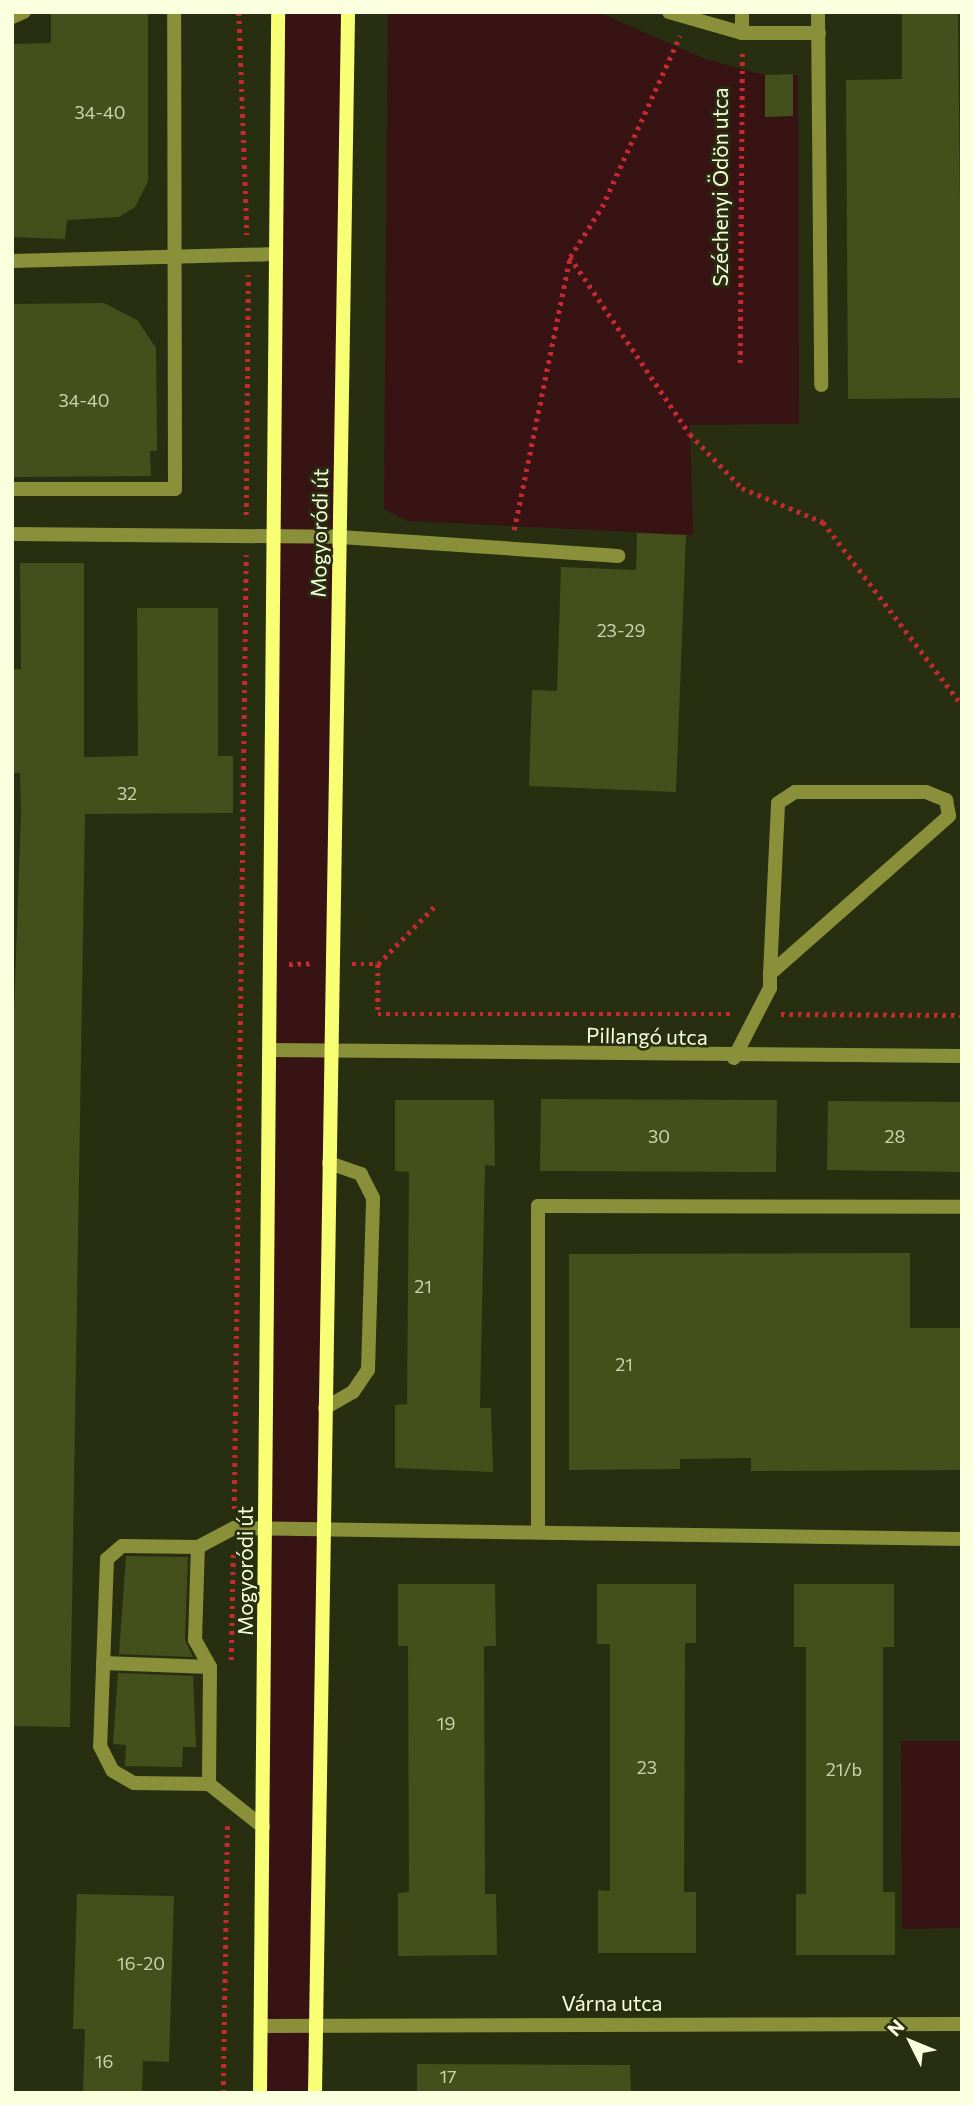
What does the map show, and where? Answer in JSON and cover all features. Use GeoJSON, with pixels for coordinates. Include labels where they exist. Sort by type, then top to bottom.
{"type":"FeatureCollection","features":[{"type":"Feature","properties":{"kind":"street"},"geometry":{"type":"LineString","coordinates":[[12,17],[24,12]]}},
{"type":"Feature","properties":{"kind":"street"},"geometry":{"type":"LineString","coordinates":[[12,489],[175,489],[172,257],[174,12]]}},
{"type":"Feature","properties":{"kind":"street","name":"Mogyoródi út"},"geometry":{"type":"LineString","coordinates":[[260,2093],[278,12]]}},
{"type":"Feature","properties":{"kind":"street","name":"Mogyoródi út"},"geometry":{"type":"LineString","coordinates":[[315,2093],[348,12]]}},
{"type":"Feature","properties":{"kind":"street"},"geometry":{"type":"LineString","coordinates":[[669,12],[693,23],[742,33],[819,33]]}},
{"type":"Feature","properties":{"kind":"street"},"geometry":{"type":"LineString","coordinates":[[742,12],[742,33]]}},
{"type":"Feature","properties":{"kind":"street"},"geometry":{"type":"LineString","coordinates":[[818,12],[821,385]]}},
{"type":"Feature","properties":{"kind":"street"},"geometry":{"type":"LineString","coordinates":[[12,261],[276,254]]}},
{"type":"Feature","properties":{"kind":"street"},"geometry":{"type":"LineString","coordinates":[[12,534],[246,540],[340,537],[513,545],[618,556]]}},
{"type":"Feature","properties":{"kind":"street"},"geometry":{"type":"LineString","coordinates":[[734,1058],[770,974],[778,803],[795,792],[926,792],[946,800],[949,816],[770,974]]}},
{"type":"Feature","properties":{"kind":"street"},"geometry":{"type":"LineString","coordinates":[[270,1050],[331,1054]]}},
{"type":"Feature","properties":{"kind":"street","name":"Pillangó utca"},"geometry":{"type":"LineString","coordinates":[[331,1054],[734,1058],[962,1056]]}},
{"type":"Feature","properties":{"kind":"street"},"geometry":{"type":"LineString","coordinates":[[326,1408],[353,1392],[368,1370],[373,1198],[361,1174],[330,1163]]}},
{"type":"Feature","properties":{"kind":"street"},"geometry":{"type":"LineString","coordinates":[[538,1532],[538,1206],[962,1207]]}},
{"type":"Feature","properties":{"kind":"street"},"geometry":{"type":"LineString","coordinates":[[264,1827],[209,1784],[134,1783],[113,1771],[100,1746],[107,1559],[122,1546],[160,1551],[198,1547],[234,1528],[266,1527],[962,1539]]}},
{"type":"Feature","properties":{"kind":"street"},"geometry":{"type":"LineString","coordinates":[[198,1547],[195,1640],[210,1667],[209,1784]]}},
{"type":"Feature","properties":{"kind":"street"},"geometry":{"type":"LineString","coordinates":[[103,1663],[156,1658],[210,1667]]}},
{"type":"Feature","properties":{"kind":"street","name":"Várna utca"},"geometry":{"type":"LineString","coordinates":[[262,2026],[962,2024]]}},
{"type":"Feature","properties":{"kind":"path"},"geometry":{"type":"LineString","coordinates":[[231,1664],[248,254],[239,12]]}},
{"type":"Feature","properties":{"kind":"path"},"geometry":{"type":"LineString","coordinates":[[513,545],[570,257],[602,207],[671,44],[693,23]]}},
{"type":"Feature","properties":{"kind":"path","name":"Széchenyi Ödön utca"},"geometry":{"type":"LineString","coordinates":[[740,363],[742,33]]}},
{"type":"Feature","properties":{"kind":"path"},"geometry":{"type":"LineString","coordinates":[[570,257],[690,434],[742,488],[823,522],[962,705]]}},
{"type":"Feature","properties":{"kind":"path"},"geometry":{"type":"LineString","coordinates":[[378,964],[378,1014],[962,1015]]}},
{"type":"Feature","properties":{"kind":"path"},"geometry":{"type":"LineString","coordinates":[[223,2093],[228,1801]]}},
{"type":"Feature","properties":{"kind":"shaded area"},"geometry":{"type":"Polygon","coordinates":[[[278,12],[348,12],[315,2093],[260,2093],[278,12]]]}},
{"type":"Feature","properties":{"kind":"shaded area"},"geometry":{"type":"Polygon","coordinates":[[[388,12],[598,12],[705,59],[765,75],[798,75],[799,424],[690,425],[693,535],[408,521],[384,509],[388,12]]]}},
{"type":"Feature","properties":{"kind":"shaded area"},"geometry":{"type":"Polygon","coordinates":[[[901,1741],[962,1741],[962,1928],[902,1929],[901,1741]]]}},
{"type":"Feature","properties":{"kind":"building"},"geometry":{"type":"Polygon","coordinates":[[[51,12],[148,12],[148,181],[135,207],[119,217],[67,220],[65,239],[12,237],[12,44],[51,43],[51,12]]]}},
{"type":"Feature","properties":{"kind":"building"},"geometry":{"type":"Polygon","coordinates":[[[902,12],[958,12],[962,398],[848,399],[846,80],[902,79],[902,12]]]}},
{"type":"Feature","properties":{"kind":"building"},"geometry":{"type":"Polygon","coordinates":[[[793,74],[793,116],[765,117],[765,75],[793,74]]]}},
{"type":"Feature","properties":{"kind":"building"},"geometry":{"type":"Polygon","coordinates":[[[104,303],[137,320],[156,348],[157,451],[150,451],[151,476],[12,477],[12,304],[104,303]]]}},
{"type":"Feature","properties":{"kind":"building"},"geometry":{"type":"Polygon","coordinates":[[[637,533],[686,535],[676,792],[529,786],[532,690],[557,691],[561,567],[636,570],[637,533]]]}},
{"type":"Feature","properties":{"kind":"building"},"geometry":{"type":"Polygon","coordinates":[[[20,563],[84,563],[84,757],[138,756],[137,608],[218,608],[218,756],[233,756],[233,813],[85,814],[70,1727],[12,1726],[12,1067],[21,814],[20,773],[12,773],[12,669],[21,669],[20,563]]]}},
{"type":"Feature","properties":{"kind":"building"},"geometry":{"type":"Polygon","coordinates":[[[541,1099],[777,1100],[776,1172],[540,1171],[541,1099]]]}},
{"type":"Feature","properties":{"kind":"building"},"geometry":{"type":"Polygon","coordinates":[[[395,1100],[494,1100],[495,1166],[485,1165],[480,1408],[491,1408],[493,1472],[395,1468],[395,1405],[407,1404],[409,1172],[395,1171],[395,1100]]]}},
{"type":"Feature","properties":{"kind":"building"},"geometry":{"type":"Polygon","coordinates":[[[828,1101],[962,1102],[962,1172],[827,1170],[828,1101]]]}},
{"type":"Feature","properties":{"kind":"building"},"geometry":{"type":"Polygon","coordinates":[[[910,1253],[910,1328],[962,1328],[962,1470],[751,1471],[751,1458],[680,1459],[680,1469],[569,1470],[569,1254],[910,1253]]]}},
{"type":"Feature","properties":{"kind":"building"},"geometry":{"type":"Polygon","coordinates":[[[126,1556],[188,1557],[185,1640],[193,1657],[119,1654],[126,1556]]]}},
{"type":"Feature","properties":{"kind":"building"},"geometry":{"type":"Polygon","coordinates":[[[398,1584],[495,1584],[496,1646],[484,1646],[485,1894],[496,1894],[497,1955],[398,1956],[398,1893],[409,1892],[408,1646],[398,1646],[398,1584]]]}},
{"type":"Feature","properties":{"kind":"building"},"geometry":{"type":"Polygon","coordinates":[[[597,1584],[696,1584],[696,1643],[685,1643],[684,1892],[696,1892],[696,1953],[598,1953],[598,1890],[610,1891],[610,1644],[597,1644],[597,1584]]]}},
{"type":"Feature","properties":{"kind":"building"},"geometry":{"type":"Polygon","coordinates":[[[794,1584],[894,1584],[894,1647],[883,1647],[883,1892],[895,1892],[895,1955],[796,1955],[796,1894],[806,1894],[806,1647],[794,1647],[794,1584]]]}},
{"type":"Feature","properties":{"kind":"building"},"geometry":{"type":"Polygon","coordinates":[[[118,1673],[193,1676],[196,1747],[183,1747],[182,1767],[125,1766],[126,1745],[113,1744],[118,1673]]]}},
{"type":"Feature","properties":{"kind":"building"},"geometry":{"type":"Polygon","coordinates":[[[77,1894],[174,1896],[169,2062],[143,2061],[142,2093],[83,2093],[85,2029],[73,2029],[77,1894]]]}},
{"type":"Feature","properties":{"kind":"building"},"geometry":{"type":"Polygon","coordinates":[[[417,2064],[630,2065],[631,2093],[417,2093],[417,2064]]]}}]}
